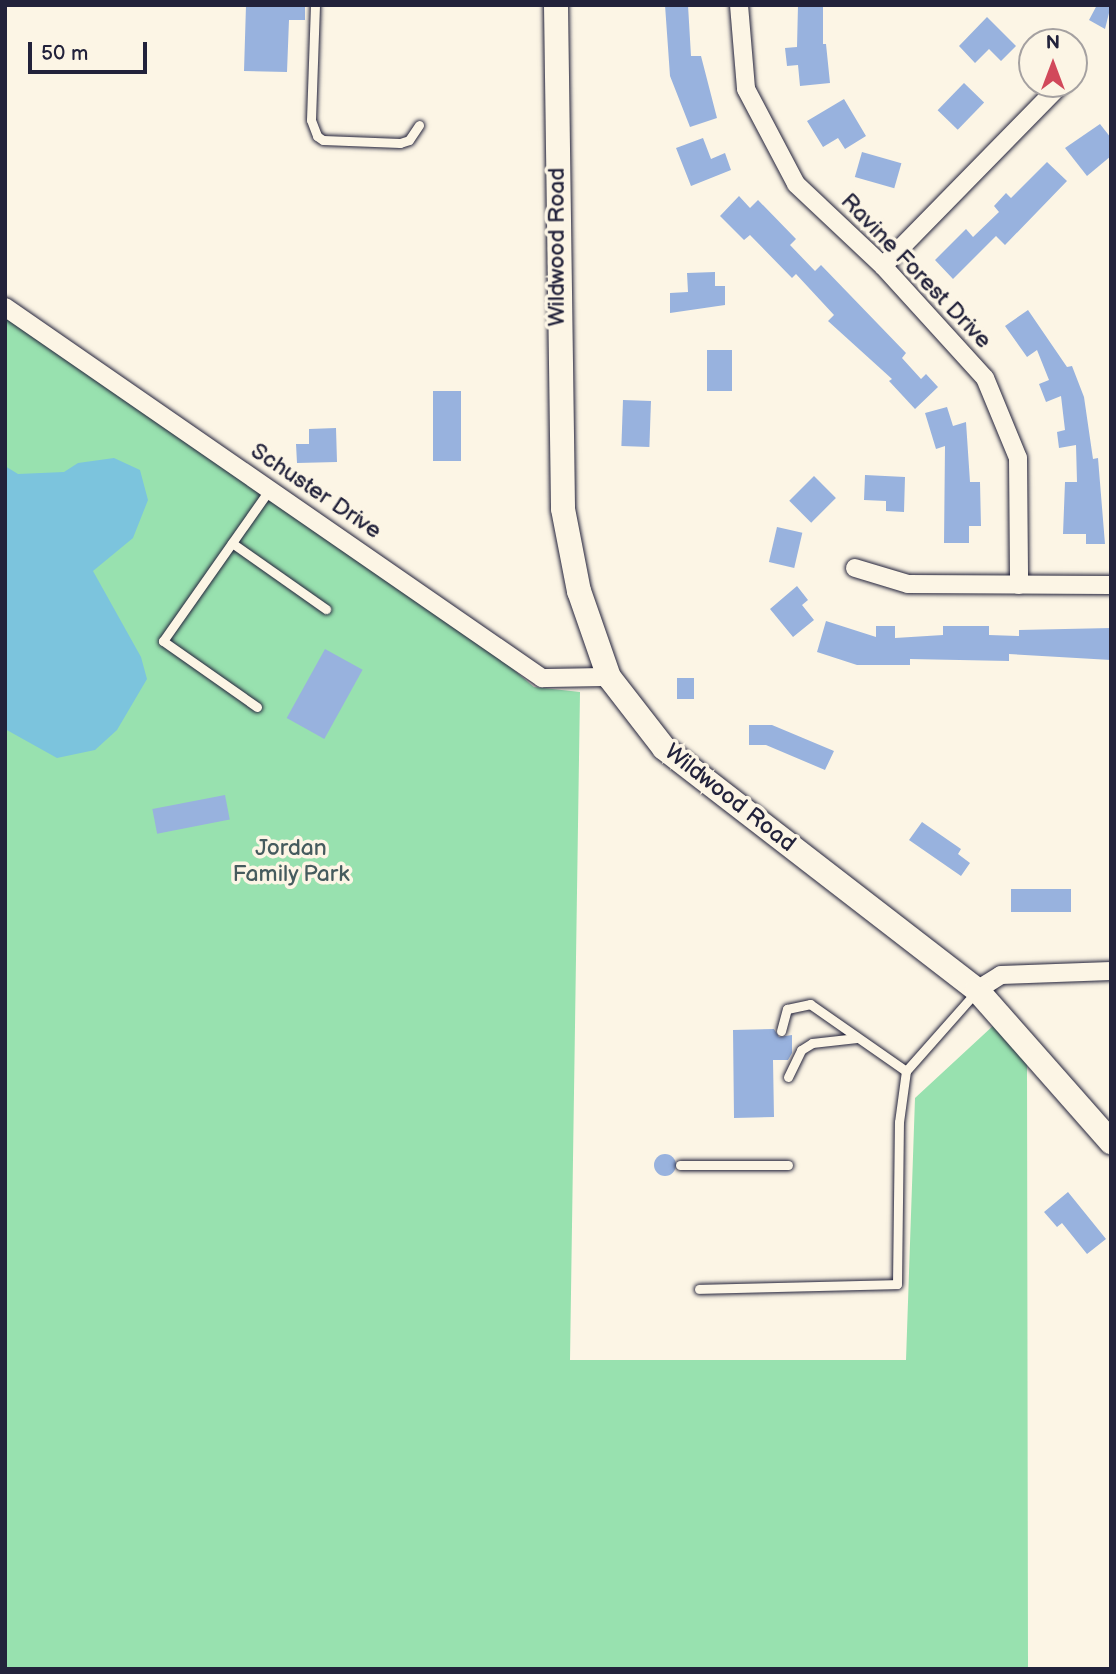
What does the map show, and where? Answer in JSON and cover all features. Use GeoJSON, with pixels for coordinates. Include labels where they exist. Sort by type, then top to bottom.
{"type":"FeatureCollection","features":[{"type":"Feature","properties":{"kind":"street","name":"Wildwood Road"},"geometry":{"type":"LineString","coordinates":[[556,5],[558,426],[563,509],[579,591],[609,677],[664,748],[977,990],[1111,1142]]}},
{"type":"Feature","properties":{"kind":"street","name":"Ravine Forest Drive"},"geometry":{"type":"LineString","coordinates":[[739,5],[746,89],[768,137],[796,184],[883,266],[985,378],[1018,458],[1019,585]]}},
{"type":"Feature","properties":{"kind":"street"},"geometry":{"type":"LineString","coordinates":[[883,266],[1047,98]]}},
{"type":"Feature","properties":{"kind":"street","name":"Schuster Drive"},"geometry":{"type":"LineString","coordinates":[[5,307],[542,678],[609,677]]}},
{"type":"Feature","properties":{"kind":"street"},"geometry":{"type":"LineString","coordinates":[[855,568],[908,583],[1111,585]]}},
{"type":"Feature","properties":{"kind":"street"},"geometry":{"type":"LineString","coordinates":[[977,990],[1001,975],[1111,971]]}},
{"type":"Feature","properties":{"kind":"lane"},"geometry":{"type":"LineString","coordinates":[[315,5],[311,120],[317,136],[323,140],[400,143],[409,140],[419,125]]}},
{"type":"Feature","properties":{"kind":"lane"},"geometry":{"type":"LineString","coordinates":[[257,707],[163,641],[270,489]]}},
{"type":"Feature","properties":{"kind":"lane"},"geometry":{"type":"LineString","coordinates":[[232,543],[326,609]]}},
{"type":"Feature","properties":{"kind":"lane"},"geometry":{"type":"LineString","coordinates":[[699,1289],[897,1284],[899,1122],[906,1071],[977,990]]}},
{"type":"Feature","properties":{"kind":"lane"},"geometry":{"type":"LineString","coordinates":[[781,1031],[787,1009],[810,1004],[906,1071]]}},
{"type":"Feature","properties":{"kind":"lane"},"geometry":{"type":"LineString","coordinates":[[788,1077],[801,1050],[813,1042],[857,1038]]}},
{"type":"Feature","properties":{"kind":"lane"},"geometry":{"type":"LineString","coordinates":[[680,1165],[788,1165]]}},
{"type":"Feature","properties":{"kind":"green space","name":"Jordan Family Park"},"geometry":{"type":"Polygon","coordinates":[[[5,316],[489,649],[534,687],[580,692],[570,1360],[906,1360],[915,1098],[995,1024],[1027,1059],[1028,1669],[5,1669],[5,316]]]}},
{"type":"Feature","properties":{"kind":"water"},"geometry":{"type":"Polygon","coordinates":[[[114,458],[140,470],[148,500],[133,538],[93,571],[141,657],[147,679],[117,730],[95,750],[57,758],[5,729],[5,466],[18,474],[64,472],[78,463],[114,458]]]}},
{"type":"Feature","properties":{"kind":"building"},"geometry":{"type":"Polygon","coordinates":[[[246,5],[305,5],[305,20],[289,20],[287,72],[244,71],[246,5]]]}},
{"type":"Feature","properties":{"kind":"building"},"geometry":{"type":"Polygon","coordinates":[[[665,5],[688,5],[691,56],[701,56],[717,118],[690,127],[670,76],[665,5]]]}},
{"type":"Feature","properties":{"kind":"building"},"geometry":{"type":"Polygon","coordinates":[[[798,5],[823,5],[823,44],[826,44],[830,83],[800,86],[798,65],[787,66],[785,48],[797,47],[798,5]]]}},
{"type":"Feature","properties":{"kind":"building"},"geometry":{"type":"Polygon","coordinates":[[[1097,5],[1111,5],[1105,29],[1089,20],[1097,5]]]}},
{"type":"Feature","properties":{"kind":"building"},"geometry":{"type":"Polygon","coordinates":[[[987,17],[1016,46],[1001,61],[989,49],[975,63],[959,46],[987,17]]]}},
{"type":"Feature","properties":{"kind":"building"},"geometry":{"type":"Polygon","coordinates":[[[964,83],[984,102],[958,130],[938,110],[964,83]]]}},
{"type":"Feature","properties":{"kind":"building"},"geometry":{"type":"Polygon","coordinates":[[[844,99],[866,136],[845,149],[838,138],[823,147],[807,121],[844,99]]]}},
{"type":"Feature","properties":{"kind":"building"},"geometry":{"type":"Polygon","coordinates":[[[1100,124],[1111,138],[1111,156],[1087,176],[1065,148],[1100,124]]]}},
{"type":"Feature","properties":{"kind":"building"},"geometry":{"type":"Polygon","coordinates":[[[703,138],[711,159],[725,153],[731,170],[691,186],[676,148],[703,138]]]}},
{"type":"Feature","properties":{"kind":"building"},"geometry":{"type":"Polygon","coordinates":[[[862,152],[901,163],[894,188],[855,177],[862,152]]]}},
{"type":"Feature","properties":{"kind":"building"},"geometry":{"type":"Polygon","coordinates":[[[1047,162],[1067,181],[1005,245],[996,236],[953,279],[935,260],[966,229],[973,237],[999,212],[994,206],[1006,193],[1011,198],[1047,162]]]}},
{"type":"Feature","properties":{"kind":"building"},"geometry":{"type":"Polygon","coordinates":[[[739,196],[750,208],[758,200],[796,239],[790,245],[815,271],[821,265],[906,353],[902,358],[921,379],[926,374],[938,387],[915,409],[889,381],[892,379],[828,321],[834,315],[796,274],[792,278],[750,235],[744,240],[720,216],[739,196]]]}},
{"type":"Feature","properties":{"kind":"building"},"geometry":{"type":"Polygon","coordinates":[[[715,272],[715,286],[725,286],[725,305],[670,313],[670,293],[688,292],[687,273],[715,272]]]}},
{"type":"Feature","properties":{"kind":"building"},"geometry":{"type":"Polygon","coordinates":[[[1028,310],[1067,367],[1072,366],[1084,397],[1093,459],[1098,458],[1105,544],[1086,544],[1086,534],[1063,534],[1065,482],[1077,482],[1076,445],[1059,448],[1057,432],[1065,430],[1061,396],[1046,402],[1039,384],[1049,380],[1037,350],[1027,357],[1005,326],[1028,310]]]}},
{"type":"Feature","properties":{"kind":"building"},"geometry":{"type":"Polygon","coordinates":[[[707,350],[732,350],[732,391],[707,391],[707,350]]]}},
{"type":"Feature","properties":{"kind":"building"},"geometry":{"type":"Polygon","coordinates":[[[433,391],[461,391],[461,461],[433,461],[433,391]]]}},
{"type":"Feature","properties":{"kind":"building"},"geometry":{"type":"Polygon","coordinates":[[[623,400],[651,401],[649,447],[621,446],[623,400]]]}},
{"type":"Feature","properties":{"kind":"building"},"geometry":{"type":"Polygon","coordinates":[[[947,407],[953,426],[966,422],[970,482],[980,482],[981,526],[969,526],[969,543],[944,543],[945,446],[936,449],[925,413],[947,407]]]}},
{"type":"Feature","properties":{"kind":"building"},"geometry":{"type":"Polygon","coordinates":[[[336,428],[337,462],[297,463],[296,444],[309,444],[309,429],[336,428]]]}},
{"type":"Feature","properties":{"kind":"building"},"geometry":{"type":"Polygon","coordinates":[[[865,475],[905,477],[904,512],[886,511],[886,501],[864,500],[865,475]]]}},
{"type":"Feature","properties":{"kind":"building"},"geometry":{"type":"Polygon","coordinates":[[[814,476],[836,498],[811,523],[789,501],[814,476]]]}},
{"type":"Feature","properties":{"kind":"building"},"geometry":{"type":"Polygon","coordinates":[[[777,527],[802,533],[794,568],[769,562],[777,527]]]}},
{"type":"Feature","properties":{"kind":"building"},"geometry":{"type":"Polygon","coordinates":[[[797,586],[808,600],[802,605],[814,620],[793,637],[770,609],[797,586]]]}},
{"type":"Feature","properties":{"kind":"building"},"geometry":{"type":"Polygon","coordinates":[[[826,621],[876,637],[876,626],[895,626],[895,638],[943,635],[943,626],[989,626],[989,635],[1019,636],[1019,630],[1111,628],[1111,660],[1009,654],[1009,661],[910,659],[910,665],[857,665],[817,652],[826,621]]]}},
{"type":"Feature","properties":{"kind":"building"},"geometry":{"type":"Polygon","coordinates":[[[325,649],[363,670],[324,739],[287,718],[325,649]]]}},
{"type":"Feature","properties":{"kind":"building"},"geometry":{"type":"Polygon","coordinates":[[[677,678],[694,678],[694,699],[677,699],[677,678]]]}},
{"type":"Feature","properties":{"kind":"building"},"geometry":{"type":"Polygon","coordinates":[[[749,725],[772,725],[834,751],[825,770],[766,745],[749,745],[749,725]]]}},
{"type":"Feature","properties":{"kind":"building"},"geometry":{"type":"Polygon","coordinates":[[[225,795],[230,820],[157,834],[152,809],[225,795]]]}},
{"type":"Feature","properties":{"kind":"building"},"geometry":{"type":"Polygon","coordinates":[[[922,822],[961,849],[958,854],[970,863],[961,876],[909,840],[922,822]]]}},
{"type":"Feature","properties":{"kind":"building"},"geometry":{"type":"Polygon","coordinates":[[[1011,889],[1071,889],[1071,912],[1011,912],[1011,889]]]}},
{"type":"Feature","properties":{"kind":"building"},"geometry":{"type":"Polygon","coordinates":[[[774,1029],[779,1037],[792,1035],[792,1053],[788,1060],[773,1060],[774,1117],[734,1118],[733,1030],[774,1029]]]}},
{"type":"Feature","properties":{"kind":"building"},"geometry":{"type":"Polygon","coordinates":[[[665,1154],[673,1157],[676,1165],[673,1173],[665,1176],[657,1173],[654,1165],[657,1157],[665,1154]]]}},
{"type":"Feature","properties":{"kind":"building"},"geometry":{"type":"Polygon","coordinates":[[[1068,1192],[1106,1239],[1087,1254],[1062,1223],[1057,1227],[1044,1212],[1068,1192]]]}}]}
